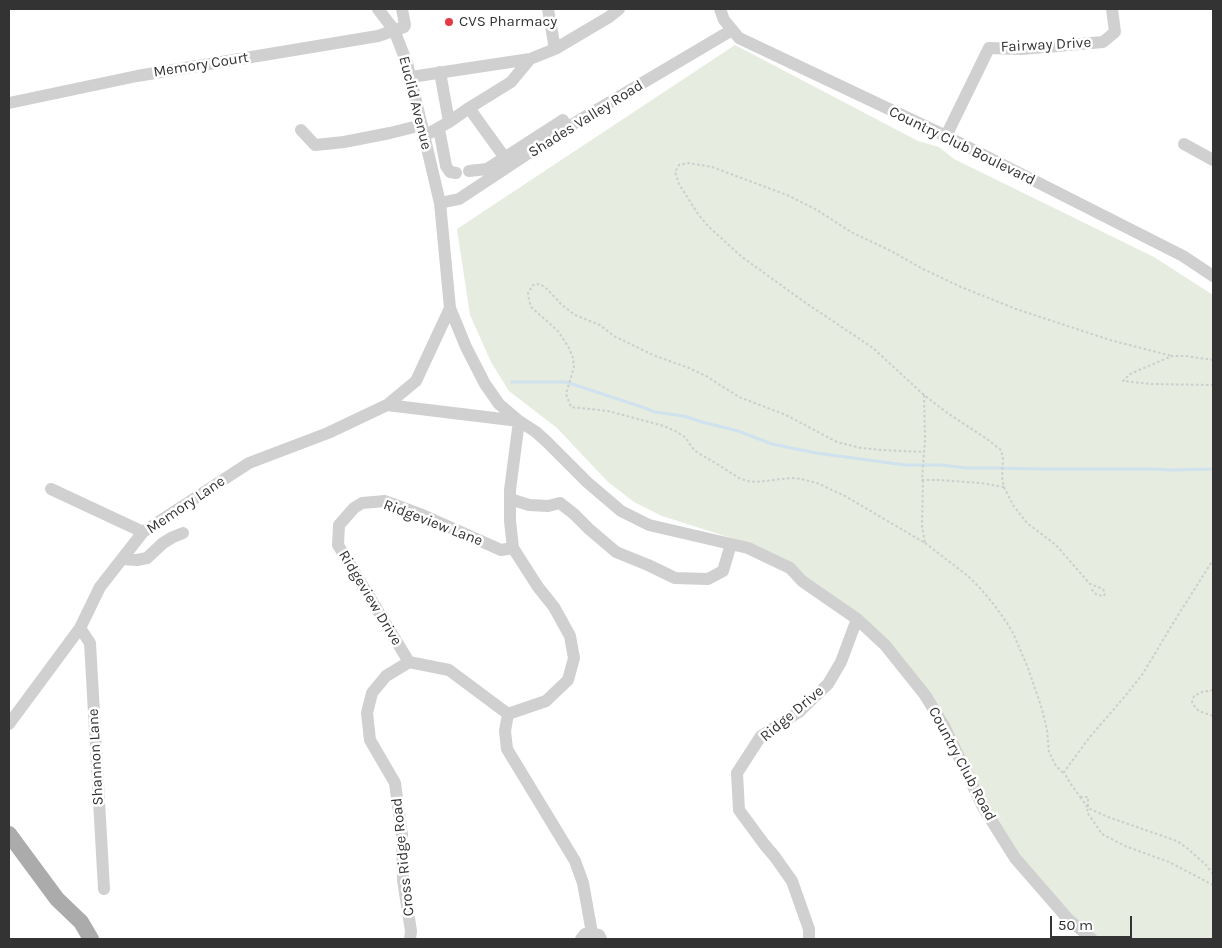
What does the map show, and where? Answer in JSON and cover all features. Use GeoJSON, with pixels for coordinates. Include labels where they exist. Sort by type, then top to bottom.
{"type":"FeatureCollection","features":[{"type":"Feature","properties":{"kind":"main road"},"geometry":{"type":"LineString","coordinates":[[9,834],[57,899],[81,922],[91,939]]}},
{"type":"Feature","properties":{"kind":"street","name":"Euclid Avenue"},"geometry":{"type":"LineString","coordinates":[[378,9],[394,30],[408,63],[440,203]]}},
{"type":"Feature","properties":{"kind":"street"},"geometry":{"type":"LineString","coordinates":[[394,30],[405,25],[402,9]]}},
{"type":"Feature","properties":{"kind":"street"},"geometry":{"type":"LineString","coordinates":[[548,9],[555,49]]}},
{"type":"Feature","properties":{"kind":"street"},"geometry":{"type":"LineString","coordinates":[[411,77],[530,59],[555,49],[610,17],[619,9]]}},
{"type":"Feature","properties":{"kind":"street","name":"Country Club Boulevard"},"geometry":{"type":"LineString","coordinates":[[720,9],[724,20],[739,38],[946,136],[1183,256],[1213,276]]}},
{"type":"Feature","properties":{"kind":"street","name":"Fairway Drive"},"geometry":{"type":"LineString","coordinates":[[946,136],[989,48],[1022,49],[1103,42],[1115,32],[1112,9]]}},
{"type":"Feature","properties":{"kind":"street","name":"Memory Court"},"geometry":{"type":"LineString","coordinates":[[9,103],[137,76],[378,36],[394,30]]}},
{"type":"Feature","properties":{"kind":"street","name":"Shades Valley Road"},"geometry":{"type":"LineString","coordinates":[[440,203],[459,199],[564,120],[732,30]]}},
{"type":"Feature","properties":{"kind":"street"},"geometry":{"type":"LineString","coordinates":[[301,130],[315,145],[444,126],[511,82],[530,59]]}},
{"type":"Feature","properties":{"kind":"street"},"geometry":{"type":"LineString","coordinates":[[440,72],[446,166],[450,172],[456,173]]}},
{"type":"Feature","properties":{"kind":"street"},"geometry":{"type":"LineString","coordinates":[[469,108],[505,158]]}},
{"type":"Feature","properties":{"kind":"street"},"geometry":{"type":"LineString","coordinates":[[469,171],[487,169],[564,120]]}},
{"type":"Feature","properties":{"kind":"street"},"geometry":{"type":"LineString","coordinates":[[1184,144],[1213,160]]}},
{"type":"Feature","properties":{"kind":"street","name":"Country Club Road"},"geometry":{"type":"LineString","coordinates":[[440,203],[450,308],[484,384],[499,404],[536,432],[587,482],[621,511],[649,525],[748,548],[790,568],[802,581],[857,619],[885,645],[925,695],[944,726],[983,807],[1015,858],[1068,919],[1092,939]]}},
{"type":"Feature","properties":{"kind":"street"},"geometry":{"type":"LineString","coordinates":[[387,405],[416,381],[450,308]]}},
{"type":"Feature","properties":{"kind":"street","name":"Country Club Road"},"geometry":{"type":"LineString","coordinates":[[387,405],[519,421]]}},
{"type":"Feature","properties":{"kind":"street","name":"Memory Lane"},"geometry":{"type":"LineString","coordinates":[[9,724],[80,628],[100,587],[143,532],[249,463],[328,433],[387,405]]}},
{"type":"Feature","properties":{"kind":"street"},"geometry":{"type":"LineString","coordinates":[[508,714],[546,701],[568,680],[574,658],[570,636],[554,607],[538,587],[514,548],[510,521],[510,490],[519,421]]}},
{"type":"Feature","properties":{"kind":"street"},"geometry":{"type":"LineString","coordinates":[[51,489],[143,532]]}},
{"type":"Feature","properties":{"kind":"street"},"geometry":{"type":"LineString","coordinates":[[510,499],[529,506],[548,506],[560,502],[616,552],[675,578],[708,579],[723,571],[732,544]]}},
{"type":"Feature","properties":{"kind":"street","name":"Ridgeview Lane"},"geometry":{"type":"LineString","coordinates":[[354,508],[362,502],[385,501],[420,514],[501,550],[514,548]]}},
{"type":"Feature","properties":{"kind":"street","name":"Ridgeview Drive"},"geometry":{"type":"LineString","coordinates":[[354,508],[339,525],[338,545],[409,662]]}},
{"type":"Feature","properties":{"kind":"street"},"geometry":{"type":"LineString","coordinates":[[122,560],[147,558],[163,543],[183,532]]}},
{"type":"Feature","properties":{"kind":"street","name":"Ridge Drive"},"geometry":{"type":"LineString","coordinates":[[809,939],[809,928],[792,881],[776,857],[739,810],[737,772],[761,736],[798,712],[828,684],[841,662],[857,619]]}},
{"type":"Feature","properties":{"kind":"street","name":"Shannon Lane"},"geometry":{"type":"LineString","coordinates":[[80,628],[90,643],[104,889]]}},
{"type":"Feature","properties":{"kind":"street"},"geometry":{"type":"LineString","coordinates":[[409,662],[449,670],[508,714]]}},
{"type":"Feature","properties":{"kind":"street","name":"Cross Ridge Road"},"geometry":{"type":"LineString","coordinates":[[409,662],[386,676],[372,694],[367,713],[370,740],[395,782],[402,835],[403,880],[411,931],[410,939]]}},
{"type":"Feature","properties":{"kind":"street"},"geometry":{"type":"LineString","coordinates":[[508,714],[505,731],[507,748],[575,861],[583,883],[592,937]]}},
{"type":"Feature","properties":{"kind":"path"},"geometry":{"type":"LineString","coordinates":[[1090,588],[1097,595],[1104,596],[1103,589],[1090,584],[1056,544],[1028,523],[1013,505],[1004,487],[1001,450],[946,412],[873,348],[742,257],[708,226],[698,214],[679,184],[675,172],[679,165],[688,163],[712,167],[787,195],[817,210],[851,232],[961,287],[1110,340],[1172,356],[1213,360]]}},
{"type":"Feature","properties":{"kind":"path"},"geometry":{"type":"LineString","coordinates":[[924,452],[861,448],[837,442],[786,415],[739,397],[706,376],[653,355],[614,336],[600,325],[575,315],[540,284],[533,285],[528,292],[531,307],[558,331],[573,358],[574,367],[566,394],[571,407],[608,411],[664,426],[685,437],[694,450],[703,456],[747,481],[756,482],[791,478],[817,484],[845,496],[925,543],[968,576],[996,606],[1013,633],[1028,668],[1042,709],[1047,730],[1049,752],[1056,766],[1064,774]]}},
{"type":"Feature","properties":{"kind":"path"},"geometry":{"type":"LineString","coordinates":[[1172,356],[1130,374],[1123,381],[1151,384],[1213,385]]}},
{"type":"Feature","properties":{"kind":"path"},"geometry":{"type":"LineString","coordinates":[[924,394],[925,440],[922,480],[922,526],[925,543]]}},
{"type":"Feature","properties":{"kind":"path"},"geometry":{"type":"LineString","coordinates":[[922,480],[981,482],[1004,487]]}},
{"type":"Feature","properties":{"kind":"path"},"geometry":{"type":"LineString","coordinates":[[1213,560],[1142,675],[1089,738],[1064,772],[1088,808],[1177,841],[1206,865],[1213,874]]}},
{"type":"Feature","properties":{"kind":"path"},"geometry":{"type":"LineString","coordinates":[[1213,690],[1194,696],[1192,702],[1199,711],[1213,716]]}},
{"type":"Feature","properties":{"kind":"path"},"geometry":{"type":"LineString","coordinates":[[1081,798],[1088,797],[1087,812],[1102,834],[1125,846],[1169,862],[1213,884]]}},
{"type":"Feature","properties":{"kind":"shaded area"},"geometry":{"type":"Polygon","coordinates":[[[735,45],[918,141],[939,147],[954,159],[1154,257],[1213,295],[1213,939],[1099,939],[1071,916],[1019,855],[888,641],[750,544],[662,516],[634,502],[608,482],[557,428],[509,391],[491,362],[470,315],[457,229],[735,45]]]}},
{"type":"Feature","properties":{"kind":"waterway"},"geometry":{"type":"LineString","coordinates":[[512,382],[566,382],[655,412],[684,416],[738,431],[772,444],[816,453],[905,465],[1041,469],[1213,469]]}},
{"type":"Feature","properties":{"kind":"place","name":"CVS Pharmacy"},"geometry":{"type":"Point","coordinates":[449,22]}}]}
